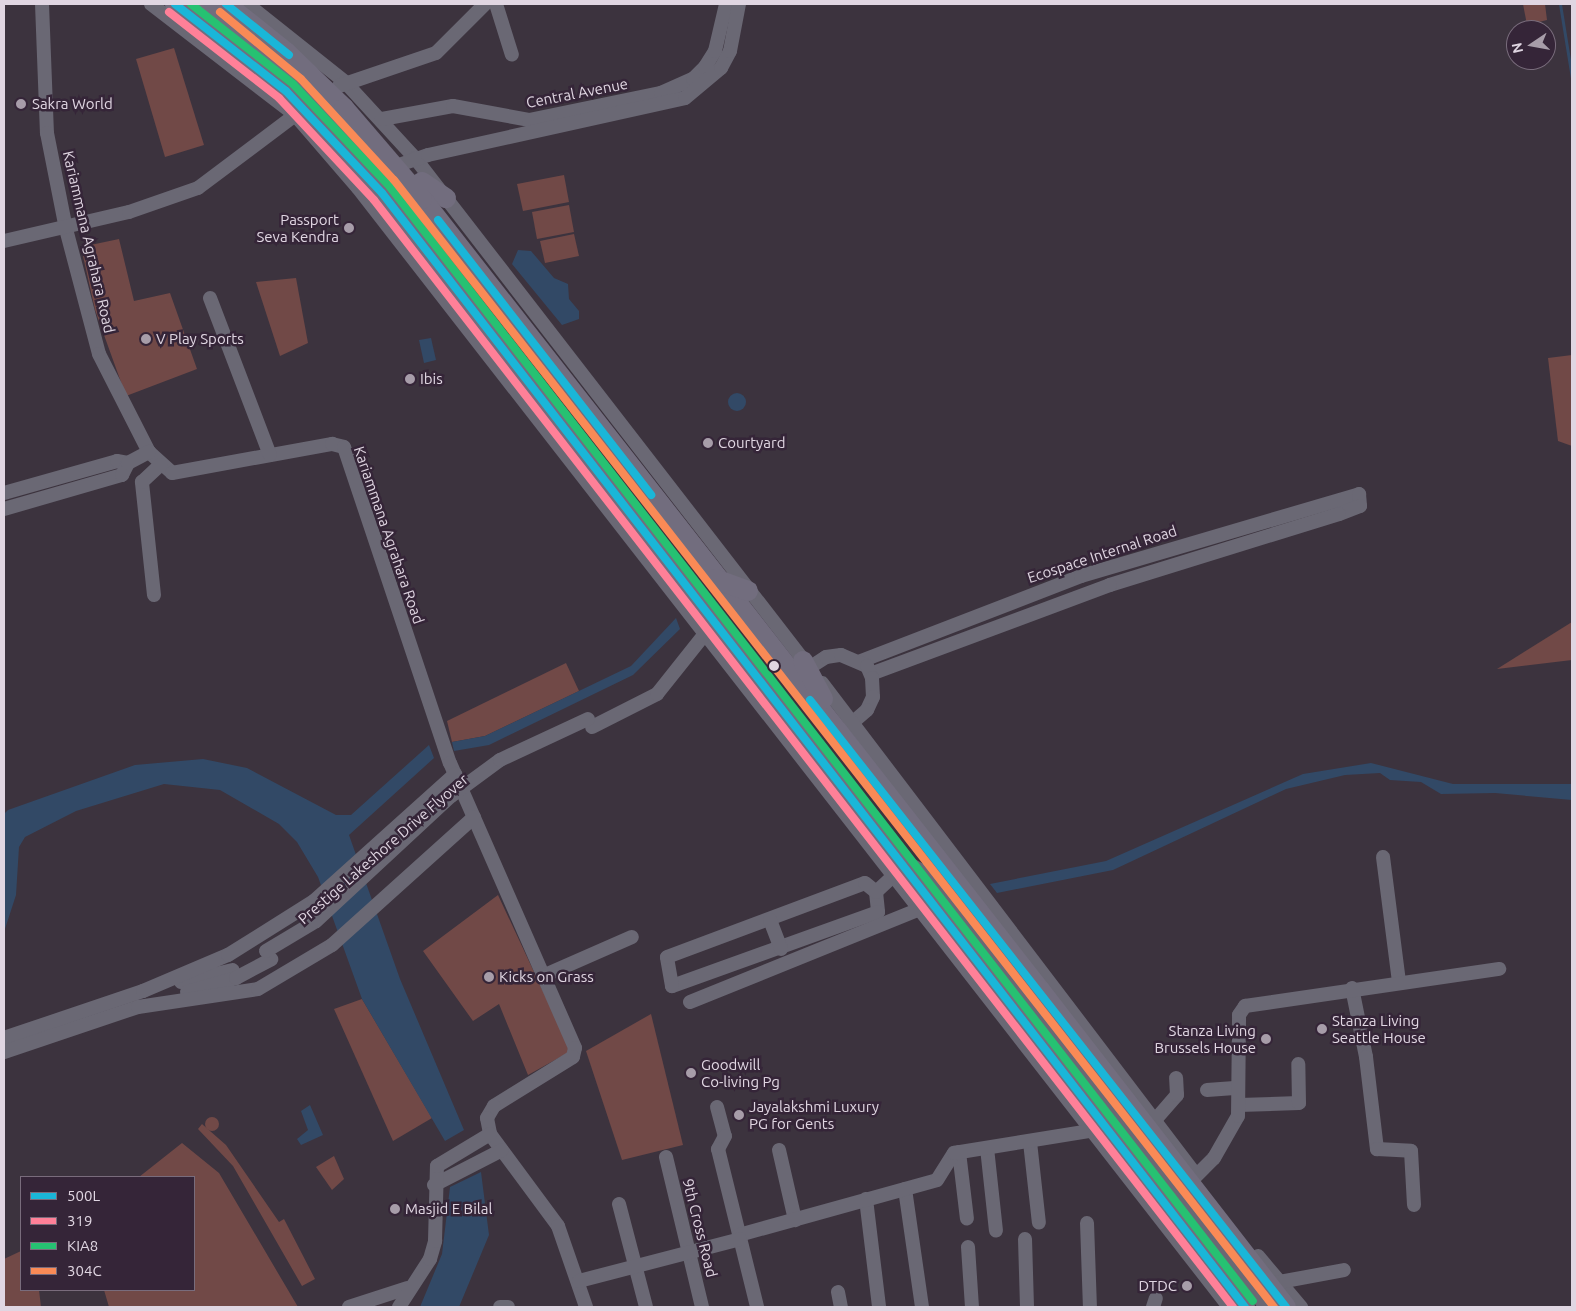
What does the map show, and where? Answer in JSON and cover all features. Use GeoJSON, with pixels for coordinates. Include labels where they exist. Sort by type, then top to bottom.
{"type":"FeatureCollection","features":[{"type":"Feature","properties":{"kind":"highway"},"geometry":{"type":"LineString","coordinates":[[175,4],[199,10],[234,28],[316,100],[378,172],[670,546],[685,581]]}},
{"type":"Feature","properties":{"kind":"highway"},"geometry":{"type":"LineString","coordinates":[[226,4],[338,102],[422,199],[714,579],[850,725],[885,782],[1040,990],[1286,1307]]}},
{"type":"Feature","properties":{"kind":"highway"},"geometry":{"type":"LineString","coordinates":[[199,10],[323,126],[394,220],[685,581],[777,716],[895,857],[1245,1307]]}},
{"type":"Feature","properties":{"kind":"highway"},"geometry":{"type":"LineString","coordinates":[[396,196],[422,182],[446,198]]}},
{"type":"Feature","properties":{"kind":"highway"},"geometry":{"type":"LineString","coordinates":[[714,579],[748,591]]}},
{"type":"Feature","properties":{"kind":"highway"},"geometry":{"type":"LineString","coordinates":[[811,663],[830,710],[850,725]]}},
{"type":"Feature","properties":{"kind":"street","name":"Kariammana Agrahara Road"},"geometry":{"type":"LineString","coordinates":[[42,4],[47,133],[66,229],[99,354],[149,452],[160,465],[172,473],[332,444],[344,447],[440,737],[575,1048],[573,1057],[494,1106],[487,1118],[484,1136]]}},
{"type":"Feature","properties":{"kind":"street"},"geometry":{"type":"LineString","coordinates":[[151,4],[218,52],[295,115],[358,188],[394,220],[701,631],[777,716],[892,877],[1228,1307]]}},
{"type":"Feature","properties":{"kind":"street"},"geometry":{"type":"LineString","coordinates":[[4,241],[66,229],[198,188],[295,115],[346,82],[436,53],[484,4]]}},
{"type":"Feature","properties":{"kind":"street"},"geometry":{"type":"LineString","coordinates":[[496,4],[512,55]]}},
{"type":"Feature","properties":{"kind":"street","name":"Central Avenue"},"geometry":{"type":"LineString","coordinates":[[382,119],[454,106],[529,120],[662,93],[693,79],[705,67],[714,51],[726,4]]}},
{"type":"Feature","properties":{"kind":"street","name":"Central Avenue"},"geometry":{"type":"LineString","coordinates":[[358,188],[378,172],[415,158],[685,98],[722,68],[730,51],[739,4]]}},
{"type":"Feature","properties":{"kind":"street"},"geometry":{"type":"LineString","coordinates":[[218,52],[248,5],[346,82],[382,119],[415,158],[748,591],[811,663],[841,655],[861,661],[871,674],[873,697],[850,725]]}},
{"type":"Feature","properties":{"kind":"street"},"geometry":{"type":"LineString","coordinates":[[210,298],[270,455]]}},
{"type":"Feature","properties":{"kind":"street"},"geometry":{"type":"LineString","coordinates":[[4,509],[122,475],[128,463],[149,452]]}},
{"type":"Feature","properties":{"kind":"street"},"geometry":{"type":"LineString","coordinates":[[4,493],[117,461],[128,463]]}},
{"type":"Feature","properties":{"kind":"street"},"geometry":{"type":"LineString","coordinates":[[154,595],[142,482],[160,465]]}},
{"type":"Feature","properties":{"kind":"street","name":"Ecospace Internal Road"},"geometry":{"type":"LineString","coordinates":[[871,674],[1110,585],[1308,525],[1338,508],[1360,500]]}},
{"type":"Feature","properties":{"kind":"street","name":"Ecospace Internal Road"},"geometry":{"type":"LineString","coordinates":[[861,661],[1105,569],[1304,511],[1338,508]]}},
{"type":"Feature","properties":{"kind":"street"},"geometry":{"type":"LineString","coordinates":[[1304,511],[1308,525]]}},
{"type":"Feature","properties":{"kind":"street"},"geometry":{"type":"LineString","coordinates":[[1213,536],[1218,551]]}},
{"type":"Feature","properties":{"kind":"street"},"geometry":{"type":"LineString","coordinates":[[1105,569],[1110,585]]}},
{"type":"Feature","properties":{"kind":"street","name":"Prestige Lakeshore Drive Flyover"},"geometry":{"type":"LineString","coordinates":[[138,1006],[236,978],[316,921],[451,796],[500,760],[590,723],[652,686],[701,631]]}},
{"type":"Feature","properties":{"kind":"street"},"geometry":{"type":"LineString","coordinates":[[4,1038],[143,991],[228,955],[314,901],[366,854],[453,768]]}},
{"type":"Feature","properties":{"kind":"street"},"geometry":{"type":"LineString","coordinates":[[885,782],[1156,1119],[1196,1176],[1301,1307]]}},
{"type":"Feature","properties":{"kind":"street"},"geometry":{"type":"LineString","coordinates":[[4,1052],[138,1006],[258,989],[332,944],[474,817]]}},
{"type":"Feature","properties":{"kind":"street"},"geometry":{"type":"LineString","coordinates":[[1383,856],[1399,982]]}},
{"type":"Feature","properties":{"kind":"street"},"geometry":{"type":"LineString","coordinates":[[895,857],[922,871],[948,897],[1266,1307]]}},
{"type":"Feature","properties":{"kind":"street"},"geometry":{"type":"LineString","coordinates":[[876,892],[892,877]]}},
{"type":"Feature","properties":{"kind":"street"},"geometry":{"type":"LineString","coordinates":[[865,883],[876,892],[878,912],[781,950],[672,986],[667,957],[770,920],[865,883]]}},
{"type":"Feature","properties":{"kind":"street"},"geometry":{"type":"LineString","coordinates":[[690,1002],[918,910]]}},
{"type":"Feature","properties":{"kind":"street"},"geometry":{"type":"LineString","coordinates":[[770,920],[781,950]]}},
{"type":"Feature","properties":{"kind":"street"},"geometry":{"type":"LineString","coordinates":[[543,976],[632,938]]}},
{"type":"Feature","properties":{"kind":"street","name":"Prestige Lakeshore Drive Flyover"},"geometry":{"type":"LineString","coordinates":[[143,991],[232,970],[269,955]]}},
{"type":"Feature","properties":{"kind":"street"},"geometry":{"type":"LineString","coordinates":[[1196,1176],[1228,1135],[1240,1105],[1238,1088],[1239,1016],[1244,1006],[1352,988],[1500,969]]}},
{"type":"Feature","properties":{"kind":"street"},"geometry":{"type":"LineString","coordinates":[[1352,988],[1366,1057],[1377,1149],[1411,1151],[1414,1205]]}},
{"type":"Feature","properties":{"kind":"street"},"geometry":{"type":"LineString","coordinates":[[1240,1105],[1298,1103],[1298,1064]]}},
{"type":"Feature","properties":{"kind":"street"},"geometry":{"type":"LineString","coordinates":[[1156,1119],[1177,1095],[1176,1078]]}},
{"type":"Feature","properties":{"kind":"street"},"geometry":{"type":"LineString","coordinates":[[1206,1090],[1238,1088]]}},
{"type":"Feature","properties":{"kind":"street"},"geometry":{"type":"LineString","coordinates":[[717,1107],[724,1136],[718,1149],[757,1307]]}},
{"type":"Feature","properties":{"kind":"street"},"geometry":{"type":"LineString","coordinates":[[579,1282],[937,1180],[950,1157],[959,1152],[1090,1131]]}},
{"type":"Feature","properties":{"kind":"street"},"geometry":{"type":"LineString","coordinates":[[399,1307],[407,1288],[430,1259],[435,1241],[434,1185],[437,1166],[444,1159],[484,1136],[558,1226],[579,1282],[586,1307]]}},
{"type":"Feature","properties":{"kind":"street"},"geometry":{"type":"LineString","coordinates":[[1030,1142],[1039,1223]]}},
{"type":"Feature","properties":{"kind":"street"},"geometry":{"type":"LineString","coordinates":[[987,1148],[996,1231]]}},
{"type":"Feature","properties":{"kind":"street"},"geometry":{"type":"LineString","coordinates":[[779,1150],[795,1220]]}},
{"type":"Feature","properties":{"kind":"street"},"geometry":{"type":"LineString","coordinates":[[959,1152],[967,1219]]}},
{"type":"Feature","properties":{"kind":"street"},"geometry":{"type":"LineString","coordinates":[[434,1185],[498,1153]]}},
{"type":"Feature","properties":{"kind":"street","name":"9th Cross Road"},"geometry":{"type":"LineString","coordinates":[[666,1158],[702,1307]]}},
{"type":"Feature","properties":{"kind":"street"},"geometry":{"type":"LineString","coordinates":[[905,1189],[922,1307]]}},
{"type":"Feature","properties":{"kind":"street"},"geometry":{"type":"LineString","coordinates":[[866,1199],[879,1307]]}},
{"type":"Feature","properties":{"kind":"street"},"geometry":{"type":"LineString","coordinates":[[619,1204],[646,1307]]}},
{"type":"Feature","properties":{"kind":"street"},"geometry":{"type":"LineString","coordinates":[[1087,1223],[1090,1307]]}},
{"type":"Feature","properties":{"kind":"street"},"geometry":{"type":"LineString","coordinates":[[1024,1240],[1027,1307]]}},
{"type":"Feature","properties":{"kind":"street"},"geometry":{"type":"LineString","coordinates":[[968,1247],[972,1307]]}},
{"type":"Feature","properties":{"kind":"street"},"geometry":{"type":"LineString","coordinates":[[1214,1290],[1250,1287],[1344,1270]]}},
{"type":"Feature","properties":{"kind":"street"},"geometry":{"type":"LineString","coordinates":[[349,1307],[407,1288]]}},
{"type":"Feature","properties":{"kind":"street"},"geometry":{"type":"LineString","coordinates":[[838,1292],[841,1307]]}},
{"type":"Feature","properties":{"kind":"street"},"geometry":{"type":"LineString","coordinates":[[500,1307],[508,1307]]}},
{"type":"Feature","properties":{"kind":"shaded area"},"geometry":{"type":"Polygon","coordinates":[[[1523,4],[1545,4],[1547,20],[1526,20],[1523,4]]]}},
{"type":"Feature","properties":{"kind":"shaded area"},"geometry":{"type":"Polygon","coordinates":[[[174,48],[204,145],[165,157],[136,59],[174,48]]]}},
{"type":"Feature","properties":{"kind":"shaded area"},"geometry":{"type":"Polygon","coordinates":[[[564,175],[569,202],[523,211],[517,184],[564,175]]]}},
{"type":"Feature","properties":{"kind":"shaded area"},"geometry":{"type":"Polygon","coordinates":[[[569,205],[574,232],[537,239],[532,212],[569,205]]]}},
{"type":"Feature","properties":{"kind":"shaded area"},"geometry":{"type":"Polygon","coordinates":[[[574,234],[579,256],[545,263],[540,241],[574,234]]]}},
{"type":"Feature","properties":{"kind":"shaded area","name":"V Play Sports"},"geometry":{"type":"Polygon","coordinates":[[[119,239],[134,301],[170,293],[197,369],[126,396],[95,310],[81,247],[119,239]]]}},
{"type":"Feature","properties":{"kind":"shaded area"},"geometry":{"type":"Polygon","coordinates":[[[296,278],[308,343],[280,356],[256,282],[296,278]]]}},
{"type":"Feature","properties":{"kind":"shaded area"},"geometry":{"type":"Polygon","coordinates":[[[1572,355],[1572,446],[1558,441],[1548,358],[1572,355]]]}},
{"type":"Feature","properties":{"kind":"shaded area"},"geometry":{"type":"Polygon","coordinates":[[[1572,622],[1572,660],[1497,669],[1572,622]]]}},
{"type":"Feature","properties":{"kind":"shaded area"},"geometry":{"type":"Polygon","coordinates":[[[566,663],[579,691],[485,736],[452,742],[447,721],[566,663]]]}},
{"type":"Feature","properties":{"kind":"shaded area","name":"Kicks on Grass"},"geometry":{"type":"Polygon","coordinates":[[[498,895],[571,1051],[528,1075],[499,1004],[473,1021],[423,951],[498,895]]]}},
{"type":"Feature","properties":{"kind":"shaded area"},"geometry":{"type":"Polygon","coordinates":[[[362,999],[432,1118],[393,1141],[334,1009],[362,999]]]}},
{"type":"Feature","properties":{"kind":"shaded area"},"geometry":{"type":"Polygon","coordinates":[[[651,1014],[683,1145],[622,1160],[586,1051],[651,1014]]]}},
{"type":"Feature","properties":{"kind":"shaded area"},"geometry":{"type":"Polygon","coordinates":[[[209,1117],[215,1117],[219,1124],[215,1131],[209,1131],[205,1127],[205,1121],[209,1117]]]}},
{"type":"Feature","properties":{"kind":"shaded area"},"geometry":{"type":"Polygon","coordinates":[[[202,1124],[226,1145],[279,1222],[284,1219],[315,1279],[302,1286],[233,1166],[198,1129],[202,1124]]]}},
{"type":"Feature","properties":{"kind":"shaded area"},"geometry":{"type":"Polygon","coordinates":[[[182,1143],[219,1173],[298,1307],[109,1307],[104,1291],[195,1291],[195,1176],[140,1176],[182,1143]]]}},
{"type":"Feature","properties":{"kind":"shaded area"},"geometry":{"type":"Polygon","coordinates":[[[334,1156],[344,1179],[332,1190],[316,1167],[334,1156]]]}},
{"type":"Feature","properties":{"kind":"shaded area"},"geometry":{"type":"Polygon","coordinates":[[[20,1251],[20,1291],[39,1291],[41,1307],[4,1307],[4,1259],[20,1251]]]}},
{"type":"Feature","properties":{"kind":"water"},"geometry":{"type":"Polygon","coordinates":[[[518,250],[531,251],[554,278],[568,284],[569,299],[579,311],[579,319],[562,325],[512,264],[518,250]]]}},
{"type":"Feature","properties":{"kind":"water"},"geometry":{"type":"Polygon","coordinates":[[[431,338],[436,360],[424,363],[419,340],[431,338]]]}},
{"type":"Feature","properties":{"kind":"water"},"geometry":{"type":"Polygon","coordinates":[[[737,393],[743,396],[746,402],[743,408],[737,411],[731,408],[728,402],[731,396],[737,393]]]}},
{"type":"Feature","properties":{"kind":"water"},"geometry":{"type":"Polygon","coordinates":[[[676,618],[680,629],[633,675],[489,745],[454,751],[452,742],[485,736],[631,666],[676,618]]]}},
{"type":"Feature","properties":{"kind":"water"},"geometry":{"type":"Polygon","coordinates":[[[429,745],[434,758],[349,835],[400,979],[464,1130],[445,1141],[362,999],[318,877],[297,842],[279,824],[220,790],[164,784],[76,811],[25,837],[19,847],[16,895],[4,932],[4,814],[8,810],[135,765],[203,759],[247,768],[336,815],[351,815],[429,745]]]}},
{"type":"Feature","properties":{"kind":"water"},"geometry":{"type":"Polygon","coordinates":[[[1371,763],[1453,784],[1572,784],[1572,800],[1495,793],[1441,794],[1421,782],[1390,780],[1380,773],[1345,775],[1286,789],[1113,870],[997,893],[990,884],[1106,861],[1303,774],[1371,763]]]}},
{"type":"Feature","properties":{"kind":"water"},"geometry":{"type":"Polygon","coordinates":[[[310,1105],[323,1135],[301,1145],[297,1139],[308,1130],[301,1111],[310,1105]]]}},
{"type":"Feature","properties":{"kind":"water"},"geometry":{"type":"Polygon","coordinates":[[[481,1172],[489,1235],[459,1307],[420,1307],[442,1254],[450,1187],[481,1172]]]}},
{"type":"Feature","properties":{"kind":"waterway"},"geometry":{"type":"LineString","coordinates":[[1560,4],[1572,78]]}},
{"type":"Feature","properties":{"kind":"transit line","name":"500L"},"geometry":{"type":"LineString","coordinates":[[175,4],[286,91],[382,193],[1245,1307]]}},
{"type":"Feature","properties":{"kind":"transit line","name":"KIA8"},"geometry":{"type":"LineString","coordinates":[[191,4],[293,84],[390,187],[1253,1301]]}},
{"type":"Feature","properties":{"kind":"transit line","name":"500L"},"geometry":{"type":"LineString","coordinates":[[226,4],[289,55]]}},
{"type":"Feature","properties":{"kind":"transit line","name":"319"},"geometry":{"type":"LineString","coordinates":[[169,12],[279,98],[374,200],[1233,1307]]}},
{"type":"Feature","properties":{"kind":"transit line","name":"304C"},"geometry":{"type":"LineString","coordinates":[[220,12],[301,79],[394,180],[1274,1307]]}},
{"type":"Feature","properties":{"kind":"transit line","name":"500L"},"geometry":{"type":"LineString","coordinates":[[438,220],[651,495]]}},
{"type":"Feature","properties":{"kind":"transit line","name":"500L"},"geometry":{"type":"LineString","coordinates":[[810,700],[1286,1307]]}},
{"type":"Feature","properties":{"kind":"place","name":"Sakra World"},"geometry":{"type":"Point","coordinates":[21,104]}},
{"type":"Feature","properties":{"kind":"place","name":"Passport Seva Kendra"},"geometry":{"type":"Point","coordinates":[349,228]}},
{"type":"Feature","properties":{"kind":"place","name":"V Play Sports"},"geometry":{"type":"Point","coordinates":[146,339]}},
{"type":"Feature","properties":{"kind":"place","name":"Ibis"},"geometry":{"type":"Point","coordinates":[410,379]}},
{"type":"Feature","properties":{"kind":"place","name":"Courtyard"},"geometry":{"type":"Point","coordinates":[708,443]}},
{"type":"Feature","properties":{"kind":"place","name":"Kicks on Grass"},"geometry":{"type":"Point","coordinates":[489,977]}},
{"type":"Feature","properties":{"kind":"place","name":"Stanza Living Seattle House"},"geometry":{"type":"Point","coordinates":[1322,1029]}},
{"type":"Feature","properties":{"kind":"place","name":"Stanza Living Brussels House"},"geometry":{"type":"Point","coordinates":[1266,1039]}},
{"type":"Feature","properties":{"kind":"place","name":"Goodwill Co-living Pg"},"geometry":{"type":"Point","coordinates":[691,1073]}},
{"type":"Feature","properties":{"kind":"place","name":"Jayalakshmi Luxury PG for Gents"},"geometry":{"type":"Point","coordinates":[739,1115]}},
{"type":"Feature","properties":{"kind":"place","name":"Masjid E Bilal"},"geometry":{"type":"Point","coordinates":[395,1209]}},
{"type":"Feature","properties":{"kind":"place","name":"DTDC"},"geometry":{"type":"Point","coordinates":[1187,1286]}}]}
